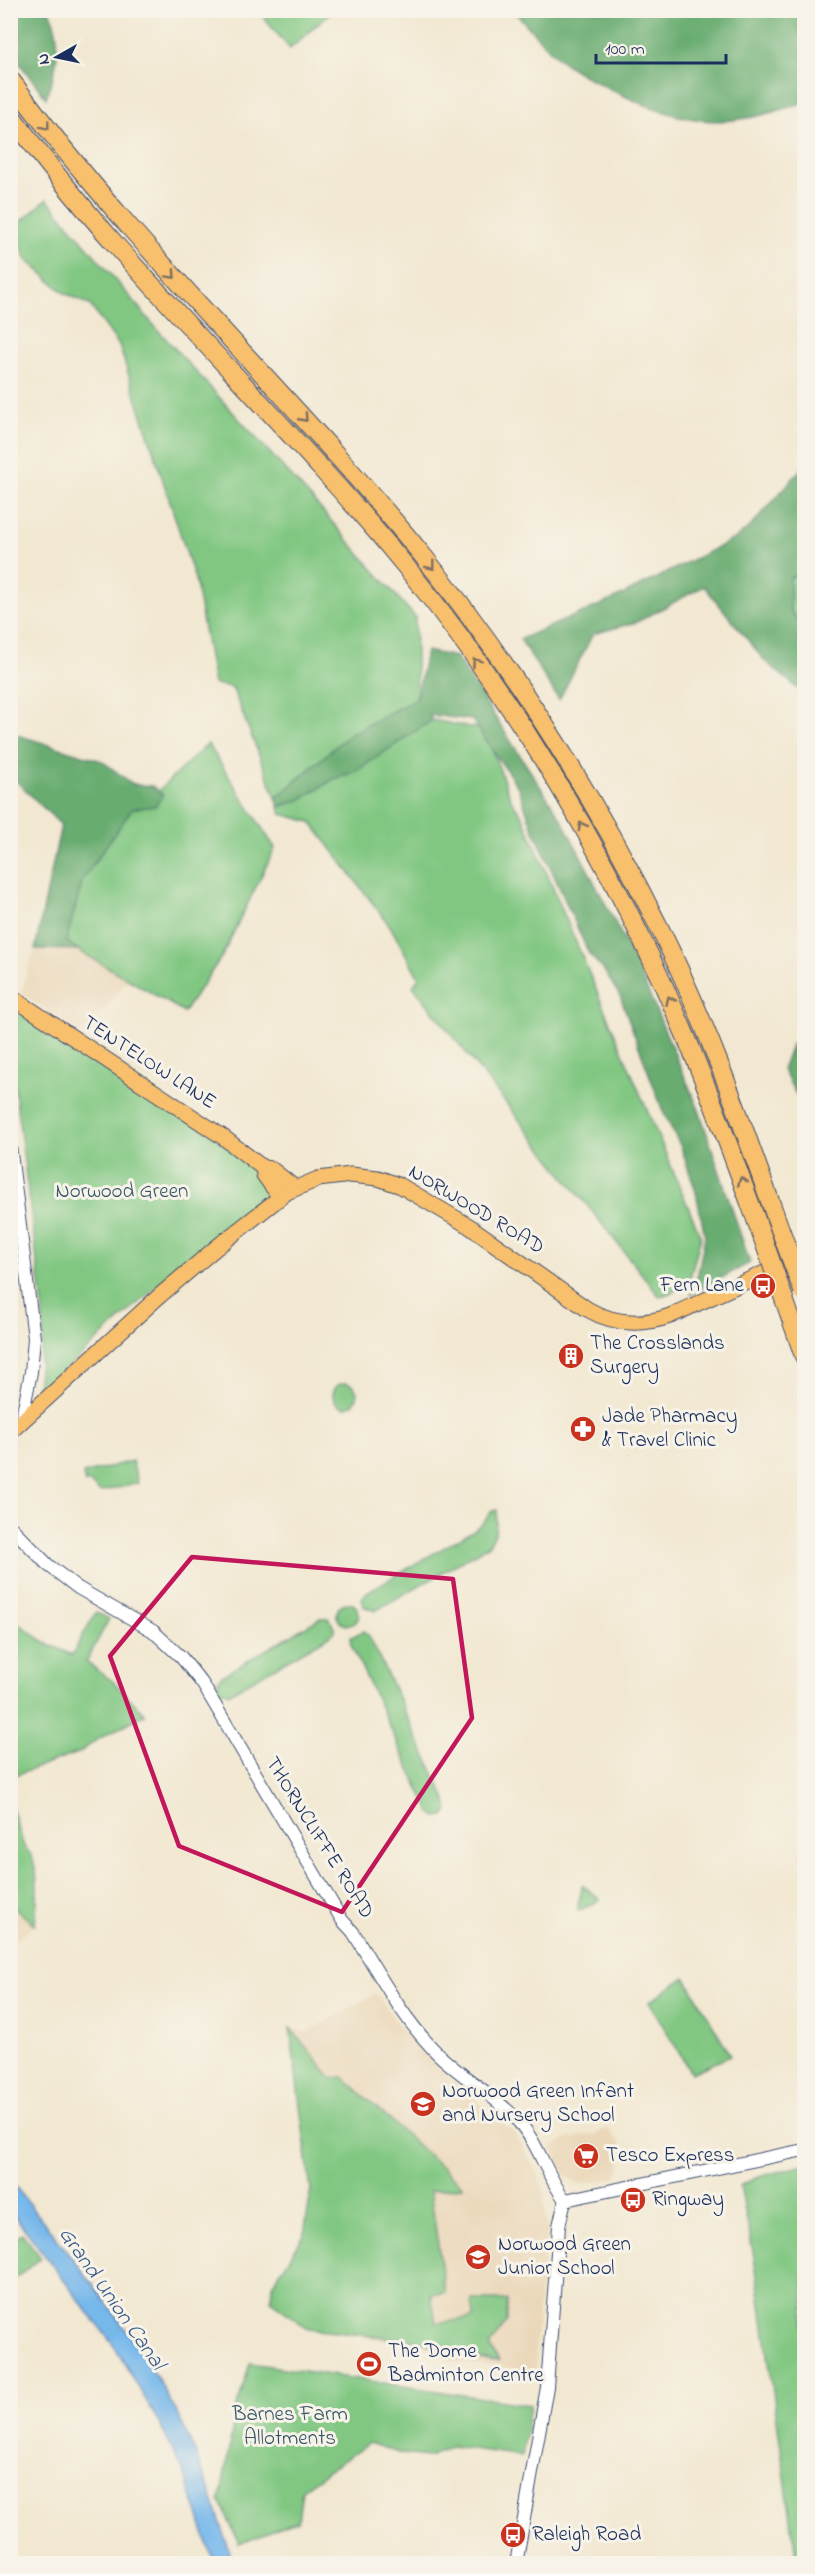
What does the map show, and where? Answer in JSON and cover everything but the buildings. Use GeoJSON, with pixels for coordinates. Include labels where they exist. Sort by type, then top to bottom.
{"type":"FeatureCollection","features":[{"type":"Feature","properties":{"kind":"highway"},"geometry":{"type":"LineString","coordinates":[[10,80],[126,222],[396,524],[460,604],[531,704],[615,843],[662,931],[728,1086],[804,1293]]}},
{"type":"Feature","properties":{"kind":"highway"},"geometry":{"type":"LineString","coordinates":[[10,114],[132,261],[316,463],[408,570],[520,726],[600,859],[656,971],[708,1093],[804,1356]]}},
{"type":"Feature","properties":{"kind":"main road","name":"TENTELOW LANE"},"geometry":{"type":"LineString","coordinates":[[10,996],[224,1137],[263,1168],[270,1169],[295,1188]]}},
{"type":"Feature","properties":{"kind":"main road","name":"TENTELOW LANE"},"geometry":{"type":"LineString","coordinates":[[263,1168],[264,1175],[280,1197]]}},
{"type":"Feature","properties":{"kind":"main road","name":"NORWOOD ROAD"},"geometry":{"type":"LineString","coordinates":[[16,1427],[184,1274],[280,1197],[318,1179],[351,1174],[394,1184],[469,1226],[596,1314],[626,1323],[648,1322],[670,1316],[804,1255]]}},
{"type":"Feature","properties":{"kind":"street"},"geometry":{"type":"LineString","coordinates":[[10,1145],[34,1338],[31,1372],[16,1427]]}},
{"type":"Feature","properties":{"kind":"street","name":"THORNCLIFFE ROAD"},"geometry":{"type":"LineString","coordinates":[[10,1526],[48,1565],[70,1582],[153,1631],[181,1657],[202,1683],[342,1920],[353,1932],[406,2017],[446,2061],[504,2106],[519,2121],[539,2150],[555,2186],[565,2200]]}},
{"type":"Feature","properties":{"kind":"street"},"geometry":{"type":"LineString","coordinates":[[516,2564],[547,2387],[559,2226],[565,2200],[804,2150]]}},
{"type":"Feature","properties":{"kind":"highlighted area"},"geometry":{"type":"Polygon","coordinates":[[[192,1557],[453,1579],[472,1718],[342,1912],[179,1846],[110,1656],[192,1557]]]}},
{"type":"Feature","properties":{"kind":"shaded area"},"geometry":{"type":"Polygon","coordinates":[[[35,949],[78,950],[128,979],[103,1012],[81,1034],[21,993],[35,949]]]}},
{"type":"Feature","properties":{"kind":"shaded area"},"geometry":{"type":"Polygon","coordinates":[[[10,1905],[35,1925],[11,1943],[10,1943],[10,1905]]]}},
{"type":"Feature","properties":{"kind":"shaded area"},"geometry":{"type":"Polygon","coordinates":[[[376,1993],[401,2029],[458,2085],[516,2134],[536,2171],[543,2189],[548,2234],[539,2300],[535,2371],[449,2361],[428,2347],[309,2328],[270,2301],[273,2285],[304,2236],[311,2190],[290,2028],[306,2033],[376,1993]]]}},
{"type":"Feature","properties":{"kind":"shaded area"},"geometry":{"type":"Polygon","coordinates":[[[607,2128],[623,2146],[620,2168],[615,2179],[580,2184],[566,2176],[552,2148],[570,2137],[574,2139],[582,2135],[594,2135],[607,2128]]]}},
{"type":"Feature","properties":{"kind":"green space"},"geometry":{"type":"Polygon","coordinates":[[[11,10],[49,11],[54,21],[58,43],[56,65],[46,98],[11,52],[11,10]]]}},
{"type":"Feature","properties":{"kind":"green space"},"geometry":{"type":"Polygon","coordinates":[[[258,11],[332,11],[290,49],[258,11]]]}},
{"type":"Feature","properties":{"kind":"green space"},"geometry":{"type":"Polygon","coordinates":[[[514,11],[804,11],[804,102],[752,117],[729,120],[686,118],[664,112],[614,91],[568,66],[549,50],[514,11]]]}},
{"type":"Feature","properties":{"kind":"green space"},"geometry":{"type":"Polygon","coordinates":[[[47,199],[157,329],[311,498],[415,617],[417,698],[349,735],[276,798],[232,687],[214,684],[195,579],[119,345],[90,305],[63,292],[27,260],[14,228],[47,199]]]}},
{"type":"Feature","properties":{"kind":"green space"},"geometry":{"type":"Polygon","coordinates":[[[804,466],[804,571],[790,578],[790,610],[804,630],[804,694],[764,660],[704,586],[637,622],[593,634],[559,700],[520,639],[614,599],[736,538],[752,525],[804,466]]]}},
{"type":"Feature","properties":{"kind":"green space"},"geometry":{"type":"Polygon","coordinates":[[[804,571],[804,630],[790,610],[790,578],[804,571]]]}},
{"type":"Feature","properties":{"kind":"green space"},"geometry":{"type":"Polygon","coordinates":[[[426,651],[456,657],[562,820],[634,959],[699,1110],[750,1263],[691,1294],[698,1273],[705,1236],[696,1192],[681,1147],[664,1114],[620,996],[603,969],[589,954],[532,826],[518,787],[472,720],[430,715],[432,720],[356,771],[334,779],[299,800],[279,807],[276,798],[349,735],[417,698],[426,651]]]}},
{"type":"Feature","properties":{"kind":"green space"},"geometry":{"type":"Polygon","coordinates":[[[432,720],[485,730],[511,800],[522,815],[701,1237],[688,1285],[660,1297],[413,986],[419,978],[390,926],[311,822],[281,814],[279,807],[299,800],[334,779],[356,771],[432,720]]]}},
{"type":"Feature","properties":{"kind":"green space"},"geometry":{"type":"Polygon","coordinates":[[[11,733],[102,761],[134,785],[152,786],[163,795],[155,806],[132,809],[83,879],[66,941],[78,950],[35,949],[61,825],[11,776],[11,733]]]}},
{"type":"Feature","properties":{"kind":"green space"},"geometry":{"type":"Polygon","coordinates":[[[208,744],[275,848],[222,956],[184,1012],[66,941],[109,775],[157,792],[208,744]]]}},
{"type":"Feature","properties":{"kind":"green space","name":"Norwood Green"},"geometry":{"type":"Polygon","coordinates":[[[15,1007],[211,1134],[247,1163],[269,1192],[266,1199],[154,1289],[36,1396],[43,1335],[43,1307],[11,1061],[10,1010],[15,1007]]]}},
{"type":"Feature","properties":{"kind":"green space"},"geometry":{"type":"Polygon","coordinates":[[[792,1044],[802,1057],[806,1073],[804,1108],[782,1069],[792,1044]]]}},
{"type":"Feature","properties":{"kind":"green space"},"geometry":{"type":"Polygon","coordinates":[[[345,1383],[354,1386],[357,1395],[354,1404],[345,1407],[336,1404],[333,1395],[336,1386],[345,1383]]]}},
{"type":"Feature","properties":{"kind":"green space"},"geometry":{"type":"Polygon","coordinates":[[[132,1461],[138,1483],[100,1492],[89,1482],[85,1483],[83,1474],[132,1461]]]}},
{"type":"Feature","properties":{"kind":"green space"},"geometry":{"type":"Polygon","coordinates":[[[497,1510],[495,1534],[488,1546],[375,1611],[363,1606],[362,1598],[367,1592],[471,1532],[484,1522],[492,1511],[497,1510]]]}},
{"type":"Feature","properties":{"kind":"green space"},"geometry":{"type":"Polygon","coordinates":[[[348,1603],[358,1610],[359,1614],[352,1624],[348,1625],[338,1618],[337,1614],[344,1604],[348,1603]]]}},
{"type":"Feature","properties":{"kind":"green space"},"geometry":{"type":"Polygon","coordinates":[[[96,1612],[109,1619],[86,1662],[114,1682],[145,1714],[78,1753],[11,1777],[11,1618],[46,1643],[72,1655],[96,1612]]]}},
{"type":"Feature","properties":{"kind":"green space"},"geometry":{"type":"Polygon","coordinates":[[[320,1618],[329,1618],[334,1627],[334,1632],[330,1636],[229,1693],[219,1689],[217,1684],[220,1677],[320,1618]]]}},
{"type":"Feature","properties":{"kind":"green space"},"geometry":{"type":"Polygon","coordinates":[[[363,1631],[369,1636],[445,1797],[448,1810],[444,1816],[437,1817],[430,1812],[351,1645],[350,1638],[363,1631]]]}},
{"type":"Feature","properties":{"kind":"green space"},"geometry":{"type":"Polygon","coordinates":[[[11,1805],[24,1847],[30,1853],[36,1872],[35,1925],[11,1905],[11,1805]]]}},
{"type":"Feature","properties":{"kind":"green space"},"geometry":{"type":"Polygon","coordinates":[[[583,1885],[600,1900],[578,1911],[578,1904],[583,1885]]]}},
{"type":"Feature","properties":{"kind":"green space"},"geometry":{"type":"Polygon","coordinates":[[[685,1977],[731,2056],[691,2073],[649,2002],[685,1977]]]}},
{"type":"Feature","properties":{"kind":"green space"},"geometry":{"type":"Polygon","coordinates":[[[290,2028],[332,2078],[343,2077],[463,2187],[430,2191],[445,2292],[431,2294],[436,2323],[473,2318],[472,2300],[507,2300],[507,2322],[489,2346],[499,2361],[451,2357],[421,2341],[308,2329],[271,2301],[272,2285],[304,2235],[311,2191],[290,2028]]]}},
{"type":"Feature","properties":{"kind":"green space"},"geometry":{"type":"Polygon","coordinates":[[[804,2165],[804,2563],[797,2563],[755,2262],[740,2186],[759,2177],[804,2165]]]}},
{"type":"Feature","properties":{"kind":"green space"},"geometry":{"type":"Polygon","coordinates":[[[22,2233],[41,2258],[16,2278],[11,2271],[11,2243],[22,2233]]]}},
{"type":"Feature","properties":{"kind":"green space","name":"Barnes Farm Allotments"},"geometry":{"type":"Polygon","coordinates":[[[250,2363],[530,2405],[522,2456],[451,2446],[429,2457],[402,2454],[369,2443],[302,2489],[298,2521],[239,2544],[220,2500],[236,2410],[250,2363]]]}},
{"type":"Feature","properties":{"kind":"water"},"geometry":{"type":"Polygon","coordinates":[[[10,2180],[102,2296],[164,2389],[189,2439],[203,2474],[233,2563],[214,2563],[184,2472],[152,2410],[114,2346],[11,2211],[10,2180]]]}},
{"type":"Feature","properties":{"kind":"place","name":"Fern Lane"},"geometry":{"type":"Point","coordinates":[763,1286]}},
{"type":"Feature","properties":{"kind":"place","name":"The Crosslands Surgery"},"geometry":{"type":"Point","coordinates":[571,1356]}},
{"type":"Feature","properties":{"kind":"place","name":"Jade Pharmacy & Travel Clinic"},"geometry":{"type":"Point","coordinates":[583,1429]}},
{"type":"Feature","properties":{"kind":"place","name":"Norwood Green Infant and Nursery School"},"geometry":{"type":"Point","coordinates":[423,2104]}},
{"type":"Feature","properties":{"kind":"place","name":"Tesco Express"},"geometry":{"type":"Point","coordinates":[586,2156]}},
{"type":"Feature","properties":{"kind":"place","name":"Ringway"},"geometry":{"type":"Point","coordinates":[633,2200]}},
{"type":"Feature","properties":{"kind":"place","name":"Norwood Green Junior School"},"geometry":{"type":"Point","coordinates":[478,2257]}},
{"type":"Feature","properties":{"kind":"place","name":"The Dome Badminton Centre"},"geometry":{"type":"Point","coordinates":[369,2364]}},
{"type":"Feature","properties":{"kind":"place","name":"Raleigh Road"},"geometry":{"type":"Point","coordinates":[513,2535]}},
{"type":"Feature","properties":{"kind":"water label","name":"Grand Union Canal"},"geometry":{"type":"Point","coordinates":[111,2299]}}]}
